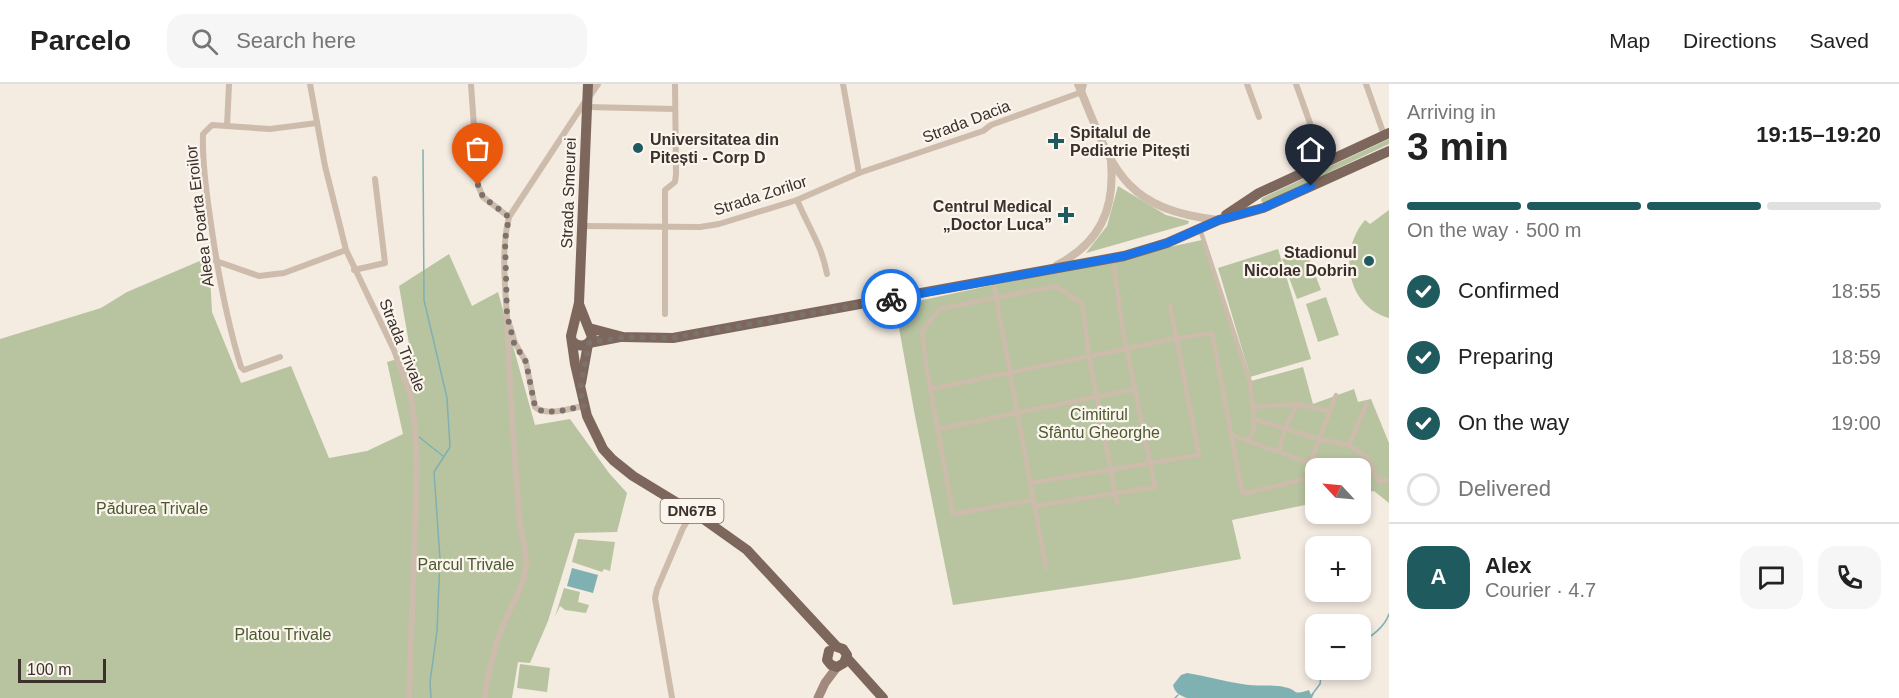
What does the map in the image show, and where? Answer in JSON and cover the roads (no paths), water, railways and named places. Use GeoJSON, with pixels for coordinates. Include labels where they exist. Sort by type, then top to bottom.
{"type":"FeatureCollection","features":[{"type":"Feature","properties":{"kind":"main road","name":"Strada Smeurei"},"geometry":{"type":"LineString","coordinates":[[573,329],[579,303],[588,84]]}},
{"type":"Feature","properties":{"kind":"main road"},"geometry":{"type":"LineString","coordinates":[[1219,220],[1260,193],[1386,134]]}},
{"type":"Feature","properties":{"kind":"main road"},"geometry":{"type":"LineString","coordinates":[[573,342],[579,346],[623,337],[673,338],[1124,256],[1167,243],[1219,220],[1263,208],[1389,151]]}},
{"type":"Feature","properties":{"kind":"main road"},"geometry":{"type":"LineString","coordinates":[[1260,193],[1257,200],[1263,208]]}},
{"type":"Feature","properties":{"kind":"main road","name":"Strada Smeurei"},"geometry":{"type":"LineString","coordinates":[[579,303],[588,328]]}},
{"type":"Feature","properties":{"kind":"main road"},"geometry":{"type":"LineString","coordinates":[[580,390],[571,336],[573,329],[579,326],[623,337]]}},
{"type":"Feature","properties":{"kind":"main road"},"geometry":{"type":"LineString","coordinates":[[580,390],[588,343],[592,337],[588,328]]}},
{"type":"Feature","properties":{"kind":"main road","name":"DN67B"},"geometry":{"type":"LineString","coordinates":[[580,390],[597,439],[613,460],[633,476],[693,512],[747,550],[819,627],[833,649]]}},
{"type":"Feature","properties":{"kind":"main road"},"geometry":{"type":"LineString","coordinates":[[818,698],[839,663],[843,649],[833,649],[827,657],[839,663],[864,676],[883,698]]}},
{"type":"Feature","properties":{"kind":"street"},"geometry":{"type":"LineString","coordinates":[[227,126],[229,84]]}},
{"type":"Feature","properties":{"kind":"street","name":"Strada Trivale"},"geometry":{"type":"LineString","coordinates":[[310,84],[325,166],[346,250],[400,366],[411,397],[416,426],[417,468],[410,698]]}},
{"type":"Feature","properties":{"kind":"street"},"geometry":{"type":"LineString","coordinates":[[471,84],[478,185],[483,197],[509,217]]}},
{"type":"Feature","properties":{"kind":"street"},"geometry":{"type":"LineString","coordinates":[[484,698],[488,672],[499,635],[526,567],[520,528],[509,370],[505,240],[509,217],[587,103],[597,84]]}},
{"type":"Feature","properties":{"kind":"street"},"geometry":{"type":"LineString","coordinates":[[665,314],[665,190],[675,182],[676,174],[675,84]]}},
{"type":"Feature","properties":{"kind":"street"},"geometry":{"type":"LineString","coordinates":[[843,84],[859,173]]}},
{"type":"Feature","properties":{"kind":"street"},"geometry":{"type":"LineString","coordinates":[[1078,84],[1083,88],[1111,160],[1130,187],[1152,204],[1187,216],[1219,220]]}},
{"type":"Feature","properties":{"kind":"street"},"geometry":{"type":"LineString","coordinates":[[1247,84],[1259,117]]}},
{"type":"Feature","properties":{"kind":"street"},"geometry":{"type":"LineString","coordinates":[[1296,84],[1315,137]]}},
{"type":"Feature","properties":{"kind":"street"},"geometry":{"type":"LineString","coordinates":[[1366,84],[1386,134]]}},
{"type":"Feature","properties":{"kind":"street","name":"Strada Dacia"},"geometry":{"type":"LineString","coordinates":[[859,173],[983,131],[991,125],[1083,88]]}},
{"type":"Feature","properties":{"kind":"street"},"geometry":{"type":"LineString","coordinates":[[587,103],[675,109]]}},
{"type":"Feature","properties":{"kind":"street","name":"Aleea Poarta Eroilor"},"geometry":{"type":"LineString","coordinates":[[280,357],[242,370],[227,322],[216,261],[206,186],[203,134],[212,125],[270,129],[317,123]]}},
{"type":"Feature","properties":{"kind":"street"},"geometry":{"type":"LineString","coordinates":[[1050,269],[1069,259],[1096,233],[1104,218],[1113,182],[1111,160]]}},
{"type":"Feature","properties":{"kind":"street","name":"Strada Zorilor"},"geometry":{"type":"LineString","coordinates":[[582,226],[700,227],[719,224],[796,200],[859,173]]}},
{"type":"Feature","properties":{"kind":"street"},"geometry":{"type":"LineString","coordinates":[[354,270],[385,263],[375,179]]}},
{"type":"Feature","properties":{"kind":"street"},"geometry":{"type":"LineString","coordinates":[[796,200],[823,252],[827,274]]}},
{"type":"Feature","properties":{"kind":"street"},"geometry":{"type":"LineString","coordinates":[[1200,228],[1250,381],[1254,419],[1248,441]]}},
{"type":"Feature","properties":{"kind":"street"},"geometry":{"type":"LineString","coordinates":[[216,261],[259,276],[284,273],[346,250]]}},
{"type":"Feature","properties":{"kind":"street"},"geometry":{"type":"LineString","coordinates":[[1114,267],[1127,348],[1155,487],[1115,493],[953,514],[922,332],[939,309],[1056,286],[1082,303],[1089,356],[1111,470],[1115,493],[1116,503]]}},
{"type":"Feature","properties":{"kind":"street"},"geometry":{"type":"LineString","coordinates":[[993,280],[1046,568]]}},
{"type":"Feature","properties":{"kind":"street"},"geometry":{"type":"LineString","coordinates":[[1031,483],[1198,455],[1170,306]]}},
{"type":"Feature","properties":{"kind":"street"},"geometry":{"type":"LineString","coordinates":[[507,315],[514,343],[526,362],[535,407],[547,412],[584,406]]}},
{"type":"Feature","properties":{"kind":"street"},"geometry":{"type":"LineString","coordinates":[[931,389],[1176,338],[1212,333],[1242,492],[1244,494],[1305,479]]}},
{"type":"Feature","properties":{"kind":"street"},"geometry":{"type":"LineString","coordinates":[[938,429],[1135,389]]}},
{"type":"Feature","properties":{"kind":"street"},"geometry":{"type":"LineString","coordinates":[[1312,458],[1336,395]]}},
{"type":"Feature","properties":{"kind":"street"},"geometry":{"type":"LineString","coordinates":[[1349,444],[1367,403]]}},
{"type":"Feature","properties":{"kind":"street"},"geometry":{"type":"LineString","coordinates":[[1253,407],[1297,404],[1329,411]]}},
{"type":"Feature","properties":{"kind":"street"},"geometry":{"type":"LineString","coordinates":[[1279,452],[1285,428],[1297,404]]}},
{"type":"Feature","properties":{"kind":"street"},"geometry":{"type":"LineString","coordinates":[[1254,419],[1319,439],[1349,444],[1367,458]]}},
{"type":"Feature","properties":{"kind":"street"},"geometry":{"type":"LineString","coordinates":[[1231,435],[1305,461]]}},
{"type":"Feature","properties":{"kind":"street"},"geometry":{"type":"LineString","coordinates":[[1371,465],[1378,482],[1389,480]]}},
{"type":"Feature","properties":{"kind":"street"},"geometry":{"type":"LineString","coordinates":[[672,698],[655,597],[674,549],[693,512]]}},
{"type":"Feature","properties":{"kind":"water"},"geometry":{"type":"Polygon","coordinates":[[[572,568],[598,575],[593,593],[567,586],[572,568]]]}},
{"type":"Feature","properties":{"kind":"water"},"geometry":{"type":"Polygon","coordinates":[[[1187,673],[1247,685],[1284,687],[1297,692],[1309,690],[1311,695],[1314,693],[1312,698],[1187,698],[1178,693],[1173,685],[1181,675],[1187,673]]]}},
{"type":"Feature","properties":{"kind":"waterway"},"geometry":{"type":"LineString","coordinates":[[423,150],[424,300],[447,398],[450,447],[434,472],[440,559],[437,631],[430,682],[431,698]]}},
{"type":"Feature","properties":{"kind":"waterway"},"geometry":{"type":"LineString","coordinates":[[419,437],[443,456]]}},
{"type":"Feature","properties":{"kind":"waterway"},"geometry":{"type":"LineString","coordinates":[[1371,636],[1378,631],[1389,614]]}},
{"type":"Feature","properties":{"kind":"waterway"},"geometry":{"type":"LineString","coordinates":[[1311,696],[1320,680]]}},
{"type":"Feature","properties":{"kind":"waterway"},"geometry":{"type":"LineString","coordinates":[[1175,698],[1178,695]]}},
{"type":"Feature","properties":{"kind":"place","name":"Spitalul de Pediatrie Pitești"},"geometry":{"type":"Point","coordinates":[1056,141]}},
{"type":"Feature","properties":{"kind":"place","name":"Universitatea din Pitești - Corp D"},"geometry":{"type":"Point","coordinates":[638,148]}},
{"type":"Feature","properties":{"kind":"place","name":"Centrul Medical „Doctor Luca”"},"geometry":{"type":"Point","coordinates":[1066,215]}},
{"type":"Feature","properties":{"kind":"place","name":"Stadionul Nicolae Dobrin"},"geometry":{"type":"Point","coordinates":[1369,261]}},
{"type":"Feature","properties":{"kind":"park label","name":"Cimitirul Sfântu Gheorghe"},"geometry":{"type":"Point","coordinates":[1099,423]}},
{"type":"Feature","properties":{"kind":"park label","name":"Pădurea Trivale"},"geometry":{"type":"Point","coordinates":[152,508]}},
{"type":"Feature","properties":{"kind":"park label","name":"Parcul Trivale"},"geometry":{"type":"Point","coordinates":[466,564]}},
{"type":"Feature","properties":{"kind":"park label","name":"Platou Trivale"},"geometry":{"type":"Point","coordinates":[283,634]}}]}
